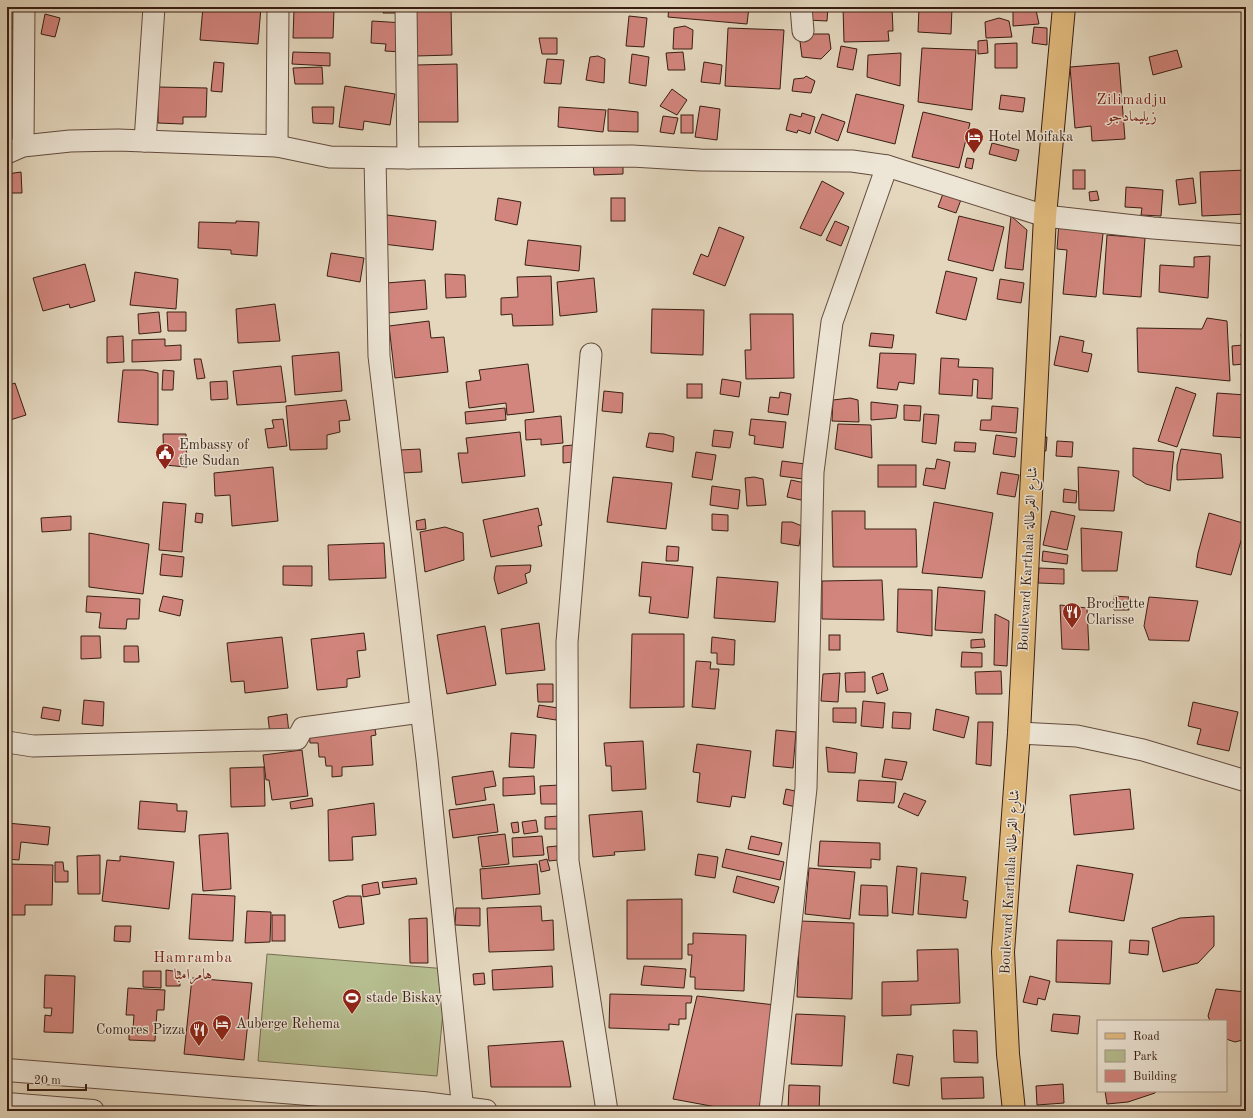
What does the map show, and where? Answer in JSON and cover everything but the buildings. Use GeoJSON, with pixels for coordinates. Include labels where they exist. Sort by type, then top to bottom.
{"type":"FeatureCollection","features":[{"type":"Feature","properties":{"kind":"main road","name":"Boulevard Karthala شارع القرطالة"},"geometry":{"type":"LineString","coordinates":[[1014,1111],[1008,1054],[1003,952],[1019,733],[1045,216],[1064,7]]}},
{"type":"Feature","properties":{"kind":"street"},"geometry":{"type":"LineString","coordinates":[[24,7],[15,149],[70,141],[118,140],[277,146],[330,157],[408,158],[632,156],[700,160],[852,161],[887,166],[1045,216],[1153,228],[1246,235]]}},
{"type":"Feature","properties":{"kind":"street"},"geometry":{"type":"LineString","coordinates":[[145,141],[154,7]]}},
{"type":"Feature","properties":{"kind":"street"},"geometry":{"type":"LineString","coordinates":[[277,146],[278,7]]}},
{"type":"Feature","properties":{"kind":"street"},"geometry":{"type":"LineString","coordinates":[[406,7],[408,158]]}},
{"type":"Feature","properties":{"kind":"street"},"geometry":{"type":"LineString","coordinates":[[801,7],[803,30]]}},
{"type":"Feature","properties":{"kind":"street"},"geometry":{"type":"LineString","coordinates":[[375,158],[379,356],[421,712],[463,1109]]}},
{"type":"Feature","properties":{"kind":"street"},"geometry":{"type":"LineString","coordinates":[[770,1111],[806,788],[814,472],[816,449],[832,322],[887,166]]}},
{"type":"Feature","properties":{"kind":"street"},"geometry":{"type":"LineString","coordinates":[[591,354],[567,642],[568,861],[606,1111]]}},
{"type":"Feature","properties":{"kind":"street"},"geometry":{"type":"LineString","coordinates":[[7,742],[33,746],[297,739],[303,728],[421,712]]}},
{"type":"Feature","properties":{"kind":"street"},"geometry":{"type":"LineString","coordinates":[[1019,733],[1077,736],[1136,748],[1246,781]]}},
{"type":"Feature","properties":{"kind":"street"},"geometry":{"type":"LineString","coordinates":[[7,1070],[422,1107],[486,1111]]}},
{"type":"Feature","properties":{"kind":"street"},"geometry":{"type":"LineString","coordinates":[[7,1104],[93,1111]]}},
{"type":"Feature","properties":{"kind":"green space","name":"stade Biskay"},"geometry":{"type":"Polygon","coordinates":[[[267,954],[447,969],[437,1076],[258,1061],[267,954]]]}},
{"type":"Feature","properties":{"kind":"place","name":"Hotel Moifaka"},"geometry":{"type":"Point","coordinates":[974,154]}},
{"type":"Feature","properties":{"kind":"place","name":"Embassy of the Sudan"},"geometry":{"type":"Point","coordinates":[165,470]}},
{"type":"Feature","properties":{"kind":"place","name":"Brochette Clarisse"},"geometry":{"type":"Point","coordinates":[1072,629]}},
{"type":"Feature","properties":{"kind":"place","name":"stade Biskay"},"geometry":{"type":"Point","coordinates":[352,1015]}},
{"type":"Feature","properties":{"kind":"place","name":"Auberge Rehema"},"geometry":{"type":"Point","coordinates":[222,1041]}},
{"type":"Feature","properties":{"kind":"place","name":"Comores Pizza"},"geometry":{"type":"Point","coordinates":[199,1047]}},
{"type":"Feature","properties":{"kind":"district","name":"Zilimadju زيليمادجو"},"geometry":{"type":"Point","coordinates":[1132,108]}},
{"type":"Feature","properties":{"kind":"district","name":"Hamramba هامرامبا"},"geometry":{"type":"Point","coordinates":[193,966]}}]}
